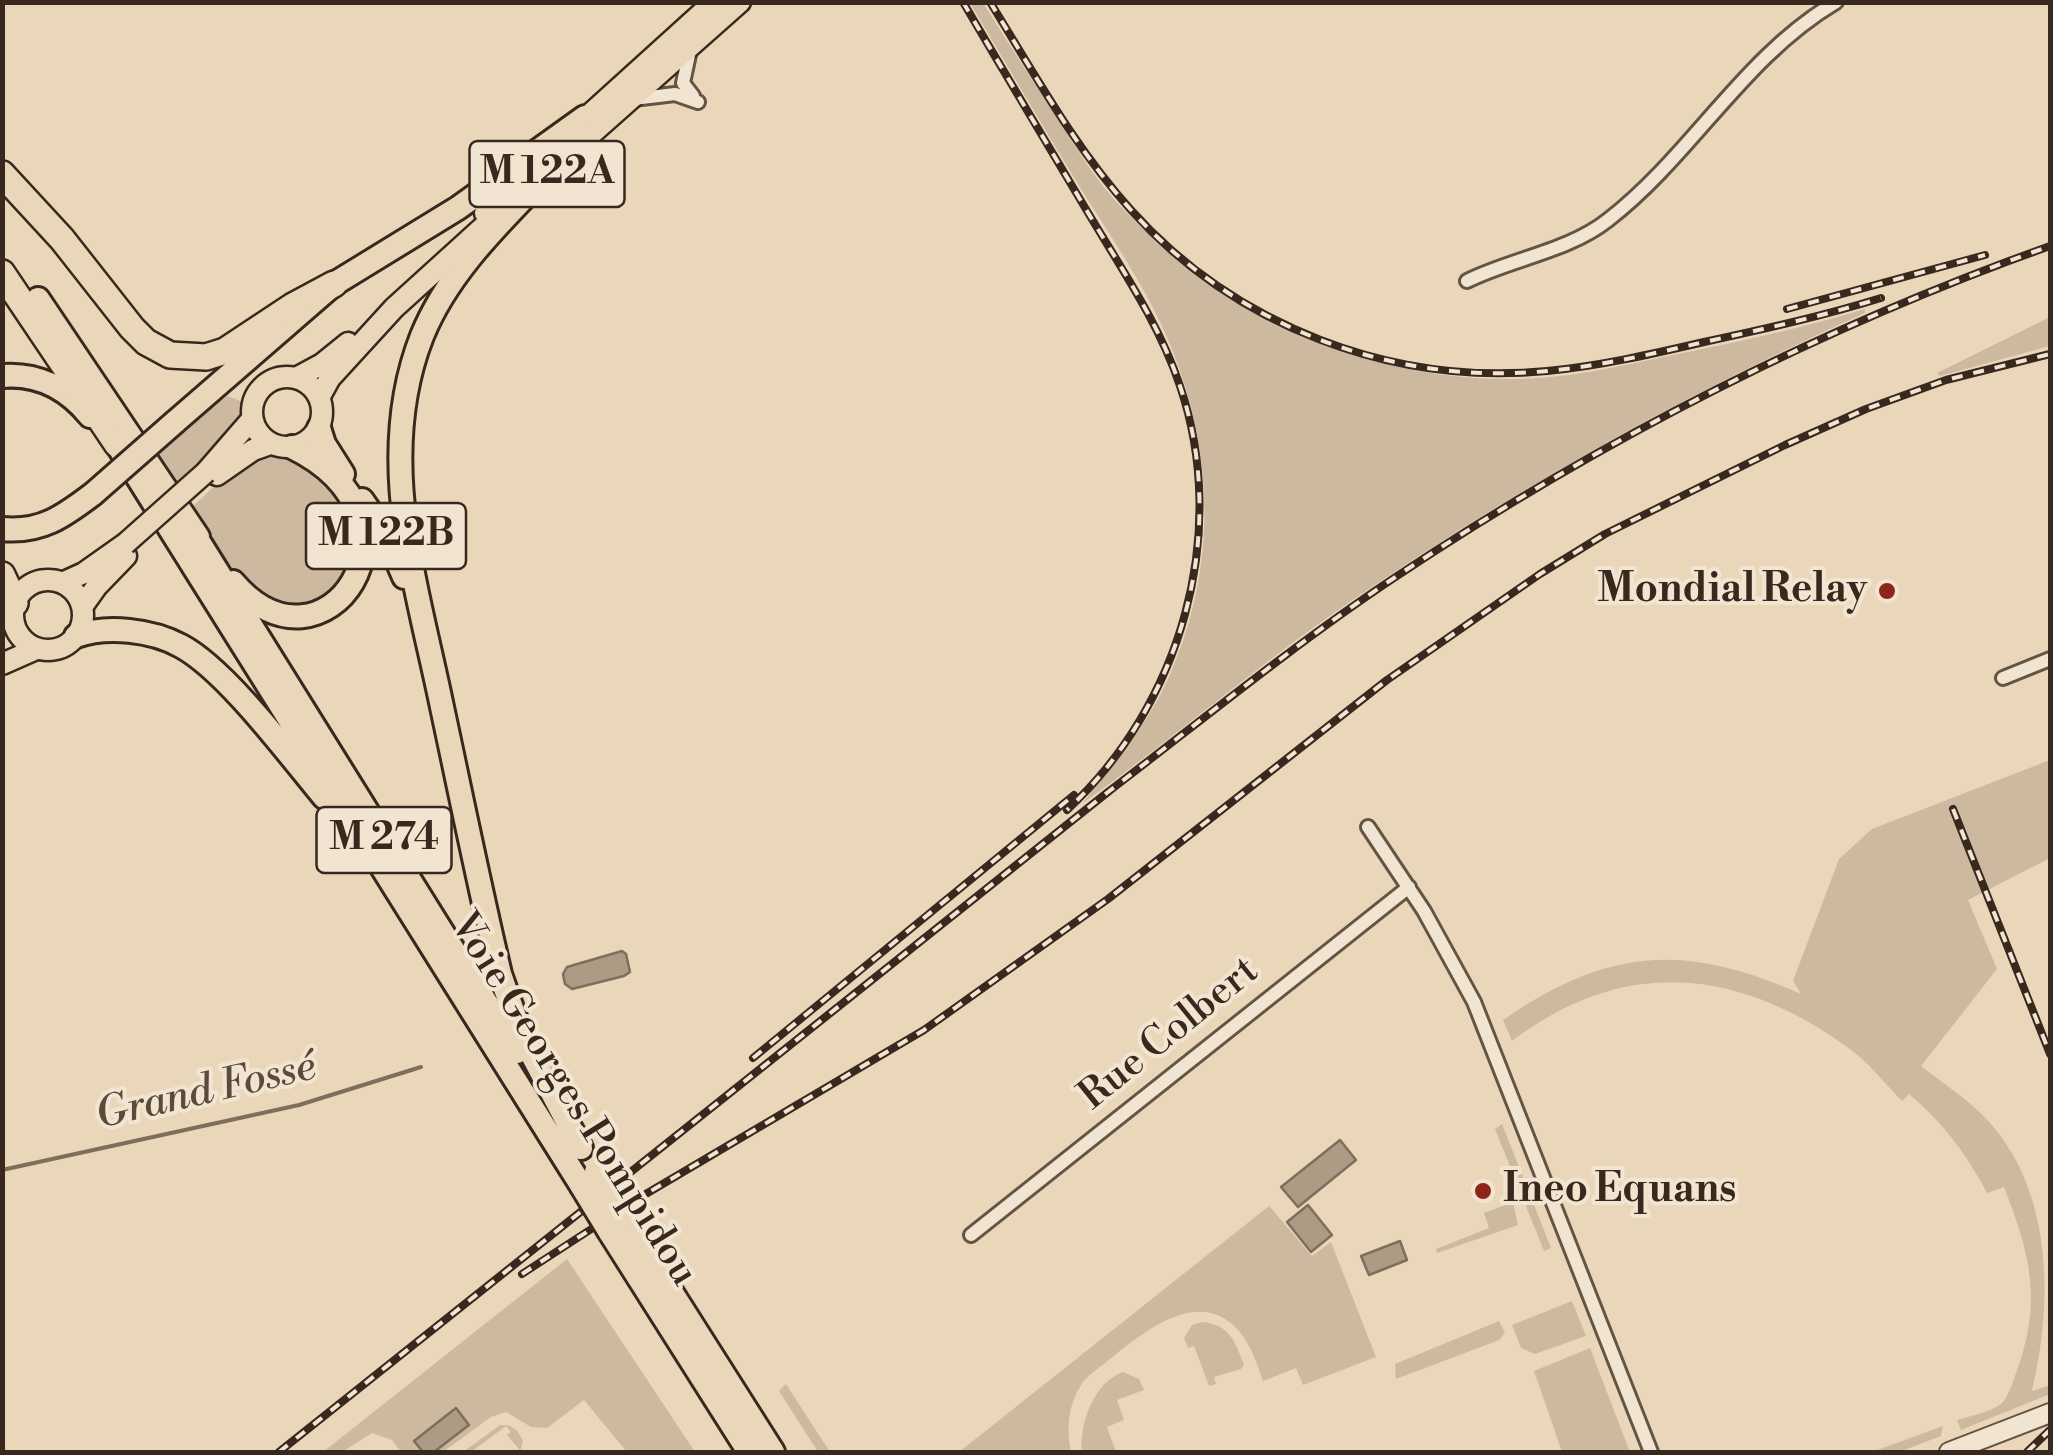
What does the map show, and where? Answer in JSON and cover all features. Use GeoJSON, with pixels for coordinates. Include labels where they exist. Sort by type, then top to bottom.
{"type":"FeatureCollection","features":[{"type":"Feature","properties":{"kind":"highway","name":"M 122A"},"geometry":{"type":"LineString","coordinates":[[2,529],[42,527],[62,518],[334,284],[483,191],[585,117]]}},
{"type":"Feature","properties":{"kind":"highway"},"geometry":{"type":"LineString","coordinates":[[2,174],[62,240],[132,328],[158,350],[170,354],[196,358],[225,351],[334,284]]}},
{"type":"Feature","properties":{"kind":"highway"},"geometry":{"type":"LineString","coordinates":[[546,175],[472,254],[422,336],[406,395],[399,446],[400,498],[500,974],[521,1034],[581,1148]]}},
{"type":"Feature","properties":{"kind":"highway"},"geometry":{"type":"LineString","coordinates":[[2,252],[38,300]]}},
{"type":"Feature","properties":{"kind":"highway"},"geometry":{"type":"LineString","coordinates":[[2,273],[117,444]]}},
{"type":"Feature","properties":{"kind":"highway","name":"M 274"},"geometry":{"type":"LineString","coordinates":[[38,300],[191,528]]}},
{"type":"Feature","properties":{"kind":"highway"},"geometry":{"type":"LineString","coordinates":[[2,376],[28,376],[68,394],[87,412],[139,482]]}},
{"type":"Feature","properties":{"kind":"highway","name":"M 122B"},"geometry":{"type":"LineString","coordinates":[[319,428],[324,444],[385,533],[432,656]]}},
{"type":"Feature","properties":{"kind":"highway","name":"M 274"},"geometry":{"type":"LineString","coordinates":[[117,444],[139,482]]}},
{"type":"Feature","properties":{"kind":"highway"},"geometry":{"type":"LineString","coordinates":[[191,528],[236,586],[273,614],[296,616],[320,610],[348,591],[361,568],[366,547],[361,520],[328,473],[281,446]]}},
{"type":"Feature","properties":{"kind":"highway","name":"Voie Georges Pompidou"},"geometry":{"type":"LineString","coordinates":[[139,482],[377,861],[588,1178],[749,1452]]}},
{"type":"Feature","properties":{"kind":"highway","name":"Voie Georges Pompidou"},"geometry":{"type":"LineString","coordinates":[[191,528],[581,1148],[588,1178]]}},
{"type":"Feature","properties":{"kind":"highway"},"geometry":{"type":"LineString","coordinates":[[2,575],[10,622]]}},
{"type":"Feature","properties":{"kind":"highway"},"geometry":{"type":"LineString","coordinates":[[76,636],[111,630],[162,638],[192,653],[270,732],[377,861]]}},
{"type":"Feature","properties":{"kind":"highway","name":"Voie Georges Pompidou"},"geometry":{"type":"LineString","coordinates":[[617,1225],[773,1452]]}},
{"type":"Feature","properties":{"kind":"main road","name":"M 122A"},"geometry":{"type":"LineString","coordinates":[[296,378],[337,352],[585,117],[714,2]]}},
{"type":"Feature","properties":{"kind":"main road","name":"M 122A"},"geometry":{"type":"LineString","coordinates":[[319,398],[356,348],[435,268],[740,2]]}},
{"type":"Feature","properties":{"kind":"main road"},"geometry":{"type":"LineString","coordinates":[[36,648],[21,638],[10,622],[20,593],[39,581],[62,583],[84,574],[128,547],[209,476],[253,450],[281,446],[308,441],[322,418],[319,398],[306,382],[296,378],[276,379],[254,399],[252,419],[256,429],[281,446]]}},
{"type":"Feature","properties":{"kind":"main road"},"geometry":{"type":"LineString","coordinates":[[209,476],[252,419]]}},
{"type":"Feature","properties":{"kind":"main road"},"geometry":{"type":"LineString","coordinates":[[82,607],[128,547]]}},
{"type":"Feature","properties":{"kind":"main road"},"geometry":{"type":"LineString","coordinates":[[2,664],[36,648],[62,648],[76,636],[83,618],[82,607],[78,597],[62,583]]}},
{"type":"Feature","properties":{"kind":"street"},"geometry":{"type":"LineString","coordinates":[[1467,281],[1564,244],[1607,222],[1675,156],[1755,64],[1809,18],[1836,2]]}},
{"type":"Feature","properties":{"kind":"street"},"geometry":{"type":"LineString","coordinates":[[630,100],[675,94],[698,102],[684,82],[692,44]]}},
{"type":"Feature","properties":{"kind":"street"},"geometry":{"type":"LineString","coordinates":[[2002,678],[2050,659]]}},
{"type":"Feature","properties":{"kind":"street"},"geometry":{"type":"LineString","coordinates":[[1368,826],[1409,886],[1474,1002],[1650,1452]]}},
{"type":"Feature","properties":{"kind":"street","name":"Rue Colbert"},"geometry":{"type":"LineString","coordinates":[[971,1235],[1409,886]]}},
{"type":"Feature","properties":{"kind":"street"},"geometry":{"type":"LineString","coordinates":[[1948,1452],[2050,1413]]}},
{"type":"Feature","properties":{"kind":"shaded area"},"geometry":{"type":"Polygon","coordinates":[[[970,3],[983,3],[1105,189],[1167,250],[1262,315],[1313,340],[1367,359],[1423,372],[1480,378],[1556,377],[1746,340],[1865,309],[1865,313],[1658,415],[1459,530],[1299,638],[1083,803],[1150,713],[1185,637],[1203,550],[1202,464],[1182,377],[1157,315],[970,3]]]}},
{"type":"Feature","properties":{"kind":"shaded area"},"geometry":{"type":"Polygon","coordinates":[[[2050,317],[2050,346],[1940,376],[1937,373],[2050,317]]]}},
{"type":"Feature","properties":{"kind":"shaded area"},"geometry":{"type":"Polygon","coordinates":[[[228,396],[245,403],[243,418],[177,489],[156,457],[228,396]]]}},
{"type":"Feature","properties":{"kind":"shaded area"},"geometry":{"type":"Polygon","coordinates":[[[267,451],[298,456],[319,471],[356,526],[350,574],[313,604],[292,607],[256,592],[226,560],[191,508],[231,471],[267,451]]]}},
{"type":"Feature","properties":{"kind":"shaded area"},"geometry":{"type":"Polygon","coordinates":[[[2050,760],[2050,858],[1968,900],[1997,969],[1921,1066],[1983,1116],[2011,1152],[2027,1183],[2043,1252],[2043,1323],[2032,1391],[2050,1385],[2050,1394],[1961,1430],[1957,1420],[1997,1407],[2010,1391],[2029,1325],[2027,1258],[2004,1187],[1987,1193],[1953,1139],[1909,1094],[1902,1101],[1855,1053],[1805,1020],[1721,988],[1680,983],[1638,985],[1596,995],[1554,1014],[1512,1041],[1503,1020],[1578,978],[1648,960],[1720,966],[1801,994],[1793,981],[1839,859],[1872,829],[2050,760]]]}},
{"type":"Feature","properties":{"kind":"shaded area"},"geometry":{"type":"Polygon","coordinates":[[[622,951],[630,972],[624,976],[572,989],[565,984],[563,974],[567,967],[622,951]]]}},
{"type":"Feature","properties":{"kind":"shaded area"},"geometry":{"type":"Polygon","coordinates":[[[1502,1124],[1551,1248],[1544,1251],[1495,1129],[1502,1124]]]}},
{"type":"Feature","properties":{"kind":"shaded area"},"geometry":{"type":"Polygon","coordinates":[[[1340,1140],[1356,1160],[1298,1207],[1281,1187],[1340,1140]]]}},
{"type":"Feature","properties":{"kind":"shaded area"},"geometry":{"type":"Polygon","coordinates":[[[1513,1202],[1518,1225],[1437,1253],[1436,1249],[1489,1228],[1484,1213],[1513,1202]]]}},
{"type":"Feature","properties":{"kind":"shaded area"},"geometry":{"type":"Polygon","coordinates":[[[1308,1205],[1332,1235],[1311,1252],[1287,1222],[1308,1205]]]}},
{"type":"Feature","properties":{"kind":"shaded area"},"geometry":{"type":"Polygon","coordinates":[[[1269,1206],[1312,1256],[1331,1242],[1376,1357],[1303,1385],[1296,1368],[1263,1381],[1246,1340],[1235,1326],[1213,1314],[1181,1315],[1135,1339],[1084,1381],[1069,1418],[1071,1452],[959,1452],[1269,1206]]]}},
{"type":"Feature","properties":{"kind":"shaded area"},"geometry":{"type":"Polygon","coordinates":[[[1400,1241],[1407,1260],[1369,1275],[1361,1256],[1400,1241]]]}},
{"type":"Feature","properties":{"kind":"shaded area"},"geometry":{"type":"Polygon","coordinates":[[[567,1259],[695,1452],[627,1452],[584,1400],[547,1428],[531,1427],[506,1412],[491,1417],[443,1452],[401,1452],[392,1440],[372,1433],[342,1452],[323,1452],[567,1259]]]}},
{"type":"Feature","properties":{"kind":"shaded area"},"geometry":{"type":"Polygon","coordinates":[[[1572,1301],[1586,1336],[1535,1354],[1521,1348],[1512,1325],[1572,1301]]]}},
{"type":"Feature","properties":{"kind":"shaded area"},"geometry":{"type":"Polygon","coordinates":[[[1499,1321],[1505,1333],[1499,1340],[1396,1379],[1395,1364],[1499,1321]]]}},
{"type":"Feature","properties":{"kind":"shaded area"},"geometry":{"type":"Polygon","coordinates":[[[1202,1322],[1225,1330],[1244,1365],[1214,1377],[1216,1384],[1209,1386],[1194,1346],[1188,1348],[1184,1338],[1192,1325],[1202,1322]]]}},
{"type":"Feature","properties":{"kind":"shaded area"},"geometry":{"type":"Polygon","coordinates":[[[1590,1348],[1630,1452],[1562,1452],[1534,1371],[1590,1348]]]}},
{"type":"Feature","properties":{"kind":"shaded area"},"geometry":{"type":"Polygon","coordinates":[[[1123,1372],[1139,1379],[1144,1390],[1117,1400],[1124,1420],[1107,1427],[1116,1452],[1082,1452],[1090,1405],[1104,1385],[1123,1372]]]}},
{"type":"Feature","properties":{"kind":"shaded area"},"geometry":{"type":"Polygon","coordinates":[[[786,1384],[830,1452],[818,1452],[779,1391],[786,1384]]]}},
{"type":"Feature","properties":{"kind":"shaded area"},"geometry":{"type":"Polygon","coordinates":[[[456,1408],[469,1425],[434,1452],[423,1452],[414,1441],[456,1408]]]}},
{"type":"Feature","properties":{"kind":"shaded area"},"geometry":{"type":"Polygon","coordinates":[[[500,1425],[506,1426],[471,1452],[463,1452],[500,1425]]]}},
{"type":"Feature","properties":{"kind":"shaded area"},"geometry":{"type":"Polygon","coordinates":[[[506,1426],[519,1434],[523,1441],[520,1452],[517,1452],[519,1449],[507,1435],[511,1432],[506,1426]]]}},
{"type":"Feature","properties":{"kind":"shaded area"},"geometry":{"type":"Polygon","coordinates":[[[1943,1426],[1941,1436],[1899,1452],[1872,1452],[1943,1426]]]}},
{"type":"Feature","properties":{"kind":"waterway","name":"Grand Fossé"},"geometry":{"type":"LineString","coordinates":[[2,1170],[299,1105],[421,1067]]}},
{"type":"Feature","properties":{"kind":"railway"},"geometry":{"type":"LineString","coordinates":[[963,2],[1150,318],[1180,386],[1194,442],[1199,500],[1196,558],[1185,614],[1166,669],[1140,720],[1107,768],[1067,810]]}},
{"type":"Feature","properties":{"kind":"railway"},"geometry":{"type":"LineString","coordinates":[[990,2],[1073,136],[1131,210],[1172,251],[1218,286],[1267,316],[1320,340],[1375,357],[1431,368],[1489,373],[1547,371],[1665,351],[1881,298]]}},
{"type":"Feature","properties":{"kind":"railway"},"geometry":{"type":"LineString","coordinates":[[279,1452],[1108,792],[1357,603],[1550,480],[1712,392],[1879,313],[2050,246]]}},
{"type":"Feature","properties":{"kind":"railway"},"geometry":{"type":"LineString","coordinates":[[1787,309],[1985,255]]}},
{"type":"Feature","properties":{"kind":"railway"},"geometry":{"type":"LineString","coordinates":[[522,1274],[639,1198],[924,1030],[1108,899],[1387,680],[1605,534],[1866,409],[1946,380],[2050,354]]}},
{"type":"Feature","properties":{"kind":"railway"},"geometry":{"type":"LineString","coordinates":[[753,1058],[1074,795]]}},
{"type":"Feature","properties":{"kind":"railway"},"geometry":{"type":"LineString","coordinates":[[1953,809],[2050,1054]]}},
{"type":"Feature","properties":{"kind":"railway"},"geometry":{"type":"LineString","coordinates":[[2027,1452],[2050,1430]]}},
{"type":"Feature","properties":{"kind":"place","name":"Mondial Relay"},"geometry":{"type":"Point","coordinates":[1887,591]}},
{"type":"Feature","properties":{"kind":"place","name":"Ineo Equans"},"geometry":{"type":"Point","coordinates":[1483,1191]}}]}
